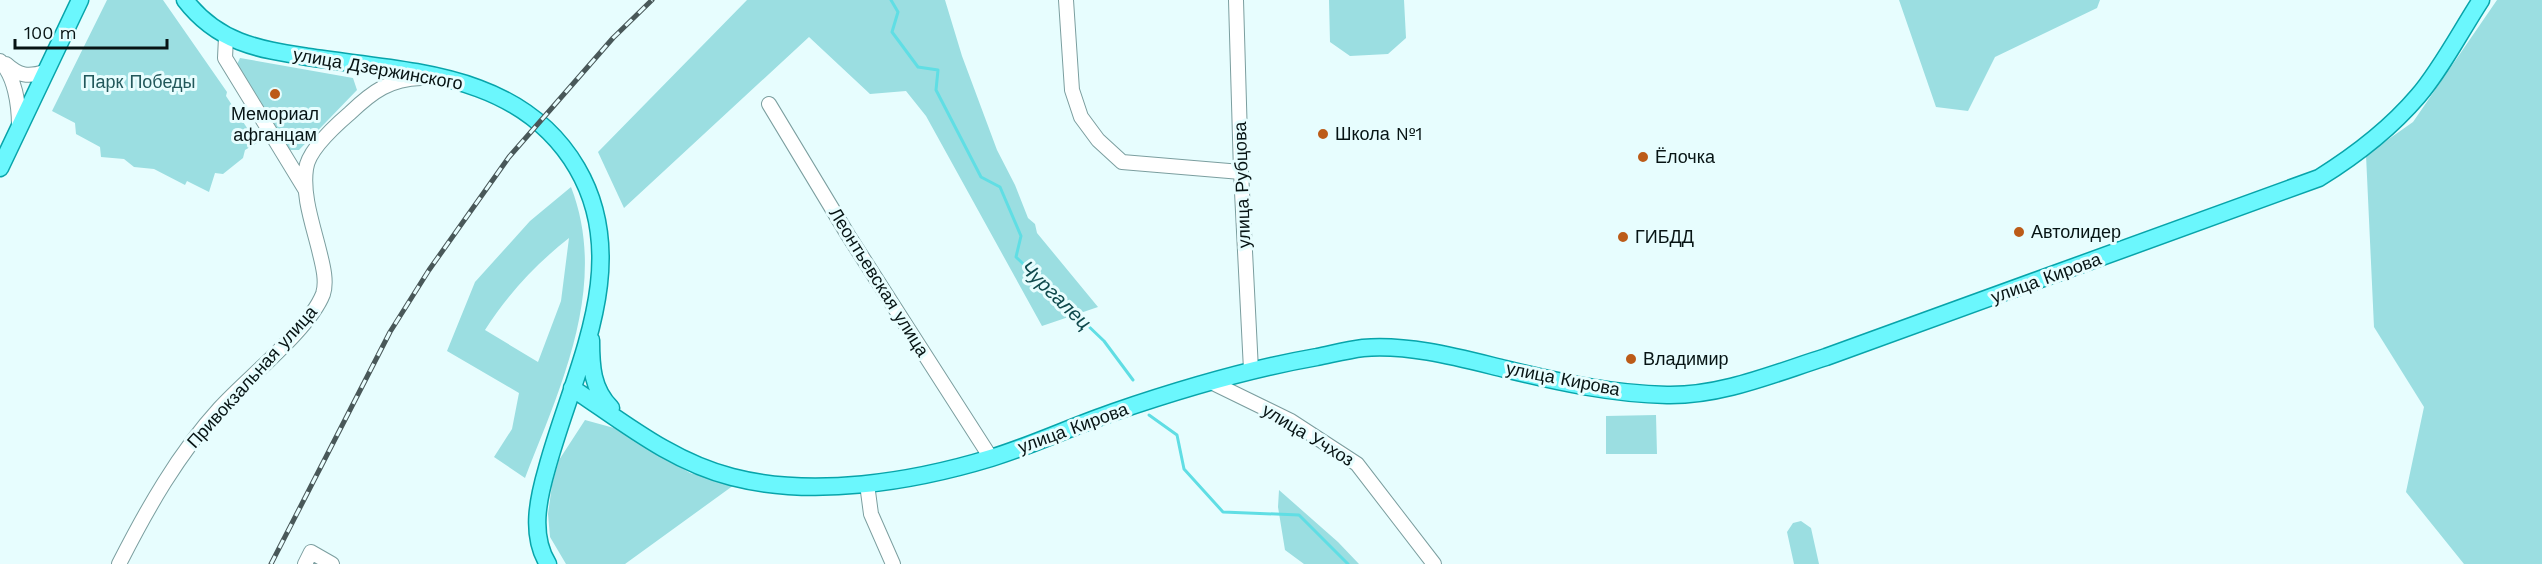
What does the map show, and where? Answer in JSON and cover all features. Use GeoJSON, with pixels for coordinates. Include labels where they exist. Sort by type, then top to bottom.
{"type":"FeatureCollection","features":[{"type":"Feature","properties":{"kind":"main road","name":"улица Дзержинского"},"geometry":{"type":"LineString","coordinates":[[185,0],[201,19],[226,37],[276,52],[441,77],[488,90],[524,110],[553,135],[578,170],[595,206],[602,247],[602,270],[592,327],[561,422],[538,507],[538,542],[548,564]]}},
{"type":"Feature","properties":{"kind":"main road","name":"улица Кирова"},"geometry":{"type":"LineString","coordinates":[[572,388],[683,460],[731,477],[791,486],[867,484],[942,470],[991,458],[1114,412],[1211,381],[1251,370],[1363,348],[1444,354],[1594,388],[1666,395],[1701,394],[1749,382],[1826,357],[2319,178],[2351,159],[2382,134],[2419,95],[2481,0]]}},
{"type":"Feature","properties":{"kind":"main road"},"geometry":{"type":"LineString","coordinates":[[0,168],[80,1]]}},
{"type":"Feature","properties":{"kind":"main road"},"geometry":{"type":"LineString","coordinates":[[592,327],[593,377],[598,392],[627,425]]}},
{"type":"Feature","properties":{"kind":"main road"},"geometry":{"type":"LineString","coordinates":[[561,422],[568,412],[578,406],[590,405],[602,408]]}},
{"type":"Feature","properties":{"kind":"street"},"geometry":{"type":"LineString","coordinates":[[1066,0],[1072,90],[1082,117],[1098,140],[1122,162],[1241,172]]}},
{"type":"Feature","properties":{"kind":"street","name":"улица Рубцова"},"geometry":{"type":"LineString","coordinates":[[1236,0],[1241,172],[1251,370]]}},
{"type":"Feature","properties":{"kind":"street"},"geometry":{"type":"LineString","coordinates":[[226,37],[225,58],[306,191]]}},
{"type":"Feature","properties":{"kind":"street"},"geometry":{"type":"LineString","coordinates":[[1,60],[15,73],[30,76],[45,72]]}},
{"type":"Feature","properties":{"kind":"street"},"geometry":{"type":"LineString","coordinates":[[1,60],[6,81],[19,111],[19,126]]}},
{"type":"Feature","properties":{"kind":"street","name":"Привокзальная улица"},"geometry":{"type":"LineString","coordinates":[[119,564],[137,526],[194,438],[233,394],[294,334],[316,307],[324,291],[324,268],[306,191],[305,167],[316,149],[332,129],[380,89],[400,79],[441,77]]}},
{"type":"Feature","properties":{"kind":"street","name":"Леонтьевская улица"},"geometry":{"type":"LineString","coordinates":[[769,104],[848,235],[991,458]]}},
{"type":"Feature","properties":{"kind":"street","name":"улица Учхоз"},"geometry":{"type":"LineString","coordinates":[[1211,381],[1291,421],[1357,464],[1434,564]]}},
{"type":"Feature","properties":{"kind":"street"},"geometry":{"type":"LineString","coordinates":[[867,484],[871,514],[893,564]]}},
{"type":"Feature","properties":{"kind":"street"},"geometry":{"type":"LineString","coordinates":[[308,558],[332,564]]}},
{"type":"Feature","properties":{"kind":"green space","name":"Парк Победы"},"geometry":{"type":"Polygon","coordinates":[[[107,0],[163,0],[227,92],[226,96],[257,143],[245,150],[243,158],[223,174],[215,173],[209,192],[187,181],[185,185],[154,169],[134,167],[124,159],[101,157],[100,147],[76,134],[75,123],[52,111],[107,0]]]}},
{"type":"Feature","properties":{"kind":"green space"},"geometry":{"type":"Polygon","coordinates":[[[747,0],[945,0],[962,56],[997,150],[1015,185],[1028,218],[1035,224],[1037,233],[1098,307],[1042,326],[926,116],[906,91],[870,94],[809,37],[624,208],[598,152],[747,0]]]}},
{"type":"Feature","properties":{"kind":"green space"},"geometry":{"type":"Polygon","coordinates":[[[1329,0],[1404,0],[1406,38],[1388,54],[1350,56],[1330,42],[1329,0]]]}},
{"type":"Feature","properties":{"kind":"green space"},"geometry":{"type":"Polygon","coordinates":[[[1899,0],[2100,0],[2097,8],[1995,57],[1968,111],[1936,107],[1899,0]]]}},
{"type":"Feature","properties":{"kind":"green space"},"geometry":{"type":"Polygon","coordinates":[[[2497,0],[2542,0],[2542,564],[2464,564],[2406,492],[2424,407],[2374,327],[2366,155],[2413,122],[2497,0]]]}},
{"type":"Feature","properties":{"kind":"green space"},"geometry":{"type":"Polygon","coordinates":[[[240,58],[353,78],[357,90],[299,150],[288,150],[235,69],[240,58]]]}},
{"type":"Feature","properties":{"kind":"green space"},"geometry":{"type":"Polygon","coordinates":[[[571,187],[581,224],[585,261],[583,298],[576,335],[553,407],[525,478],[494,457],[512,429],[519,393],[447,351],[475,282],[530,221],[571,187]],[[569,238],[523,280],[485,330],[538,362],[561,301],[569,238]]]}},
{"type":"Feature","properties":{"kind":"green space"},"geometry":{"type":"Polygon","coordinates":[[[1656,415],[1657,454],[1606,454],[1606,416],[1656,415]]]}},
{"type":"Feature","properties":{"kind":"green space"},"geometry":{"type":"Polygon","coordinates":[[[585,420],[614,428],[690,473],[734,485],[625,564],[566,564],[550,537],[548,514],[552,485],[559,460],[585,420]]]}},
{"type":"Feature","properties":{"kind":"green space"},"geometry":{"type":"Polygon","coordinates":[[[1279,490],[1338,542],[1359,564],[1304,564],[1285,550],[1278,507],[1279,490]]]}},
{"type":"Feature","properties":{"kind":"green space"},"geometry":{"type":"Polygon","coordinates":[[[1801,521],[1811,528],[1819,564],[1794,564],[1787,532],[1793,523],[1801,521]]]}},
{"type":"Feature","properties":{"kind":"waterway","name":"Чургалец"},"geometry":{"type":"LineString","coordinates":[[891,0],[898,12],[892,32],[918,67],[938,70],[936,90],[981,177],[1000,187],[1021,236],[1016,257],[1104,341],[1133,380]]}},
{"type":"Feature","properties":{"kind":"waterway","name":"Чургалец"},"geometry":{"type":"LineString","coordinates":[[1149,415],[1177,435],[1184,469],[1223,512],[1299,515],[1348,564]]}},
{"type":"Feature","properties":{"kind":"railway"},"geometry":{"type":"LineString","coordinates":[[271,564],[390,332],[429,270],[509,157],[613,38],[652,0]]}},
{"type":"Feature","properties":{"kind":"place","name":"Мемориал афганцам"},"geometry":{"type":"Point","coordinates":[275,94]}},
{"type":"Feature","properties":{"kind":"place","name":"Школа №1"},"geometry":{"type":"Point","coordinates":[1323,134]}},
{"type":"Feature","properties":{"kind":"place","name":"Ёлочка"},"geometry":{"type":"Point","coordinates":[1643,157]}},
{"type":"Feature","properties":{"kind":"place","name":"Автолидер"},"geometry":{"type":"Point","coordinates":[2019,232]}},
{"type":"Feature","properties":{"kind":"place","name":"ГИБДД"},"geometry":{"type":"Point","coordinates":[1623,237]}},
{"type":"Feature","properties":{"kind":"place","name":"Владимир"},"geometry":{"type":"Point","coordinates":[1631,359]}}]}
